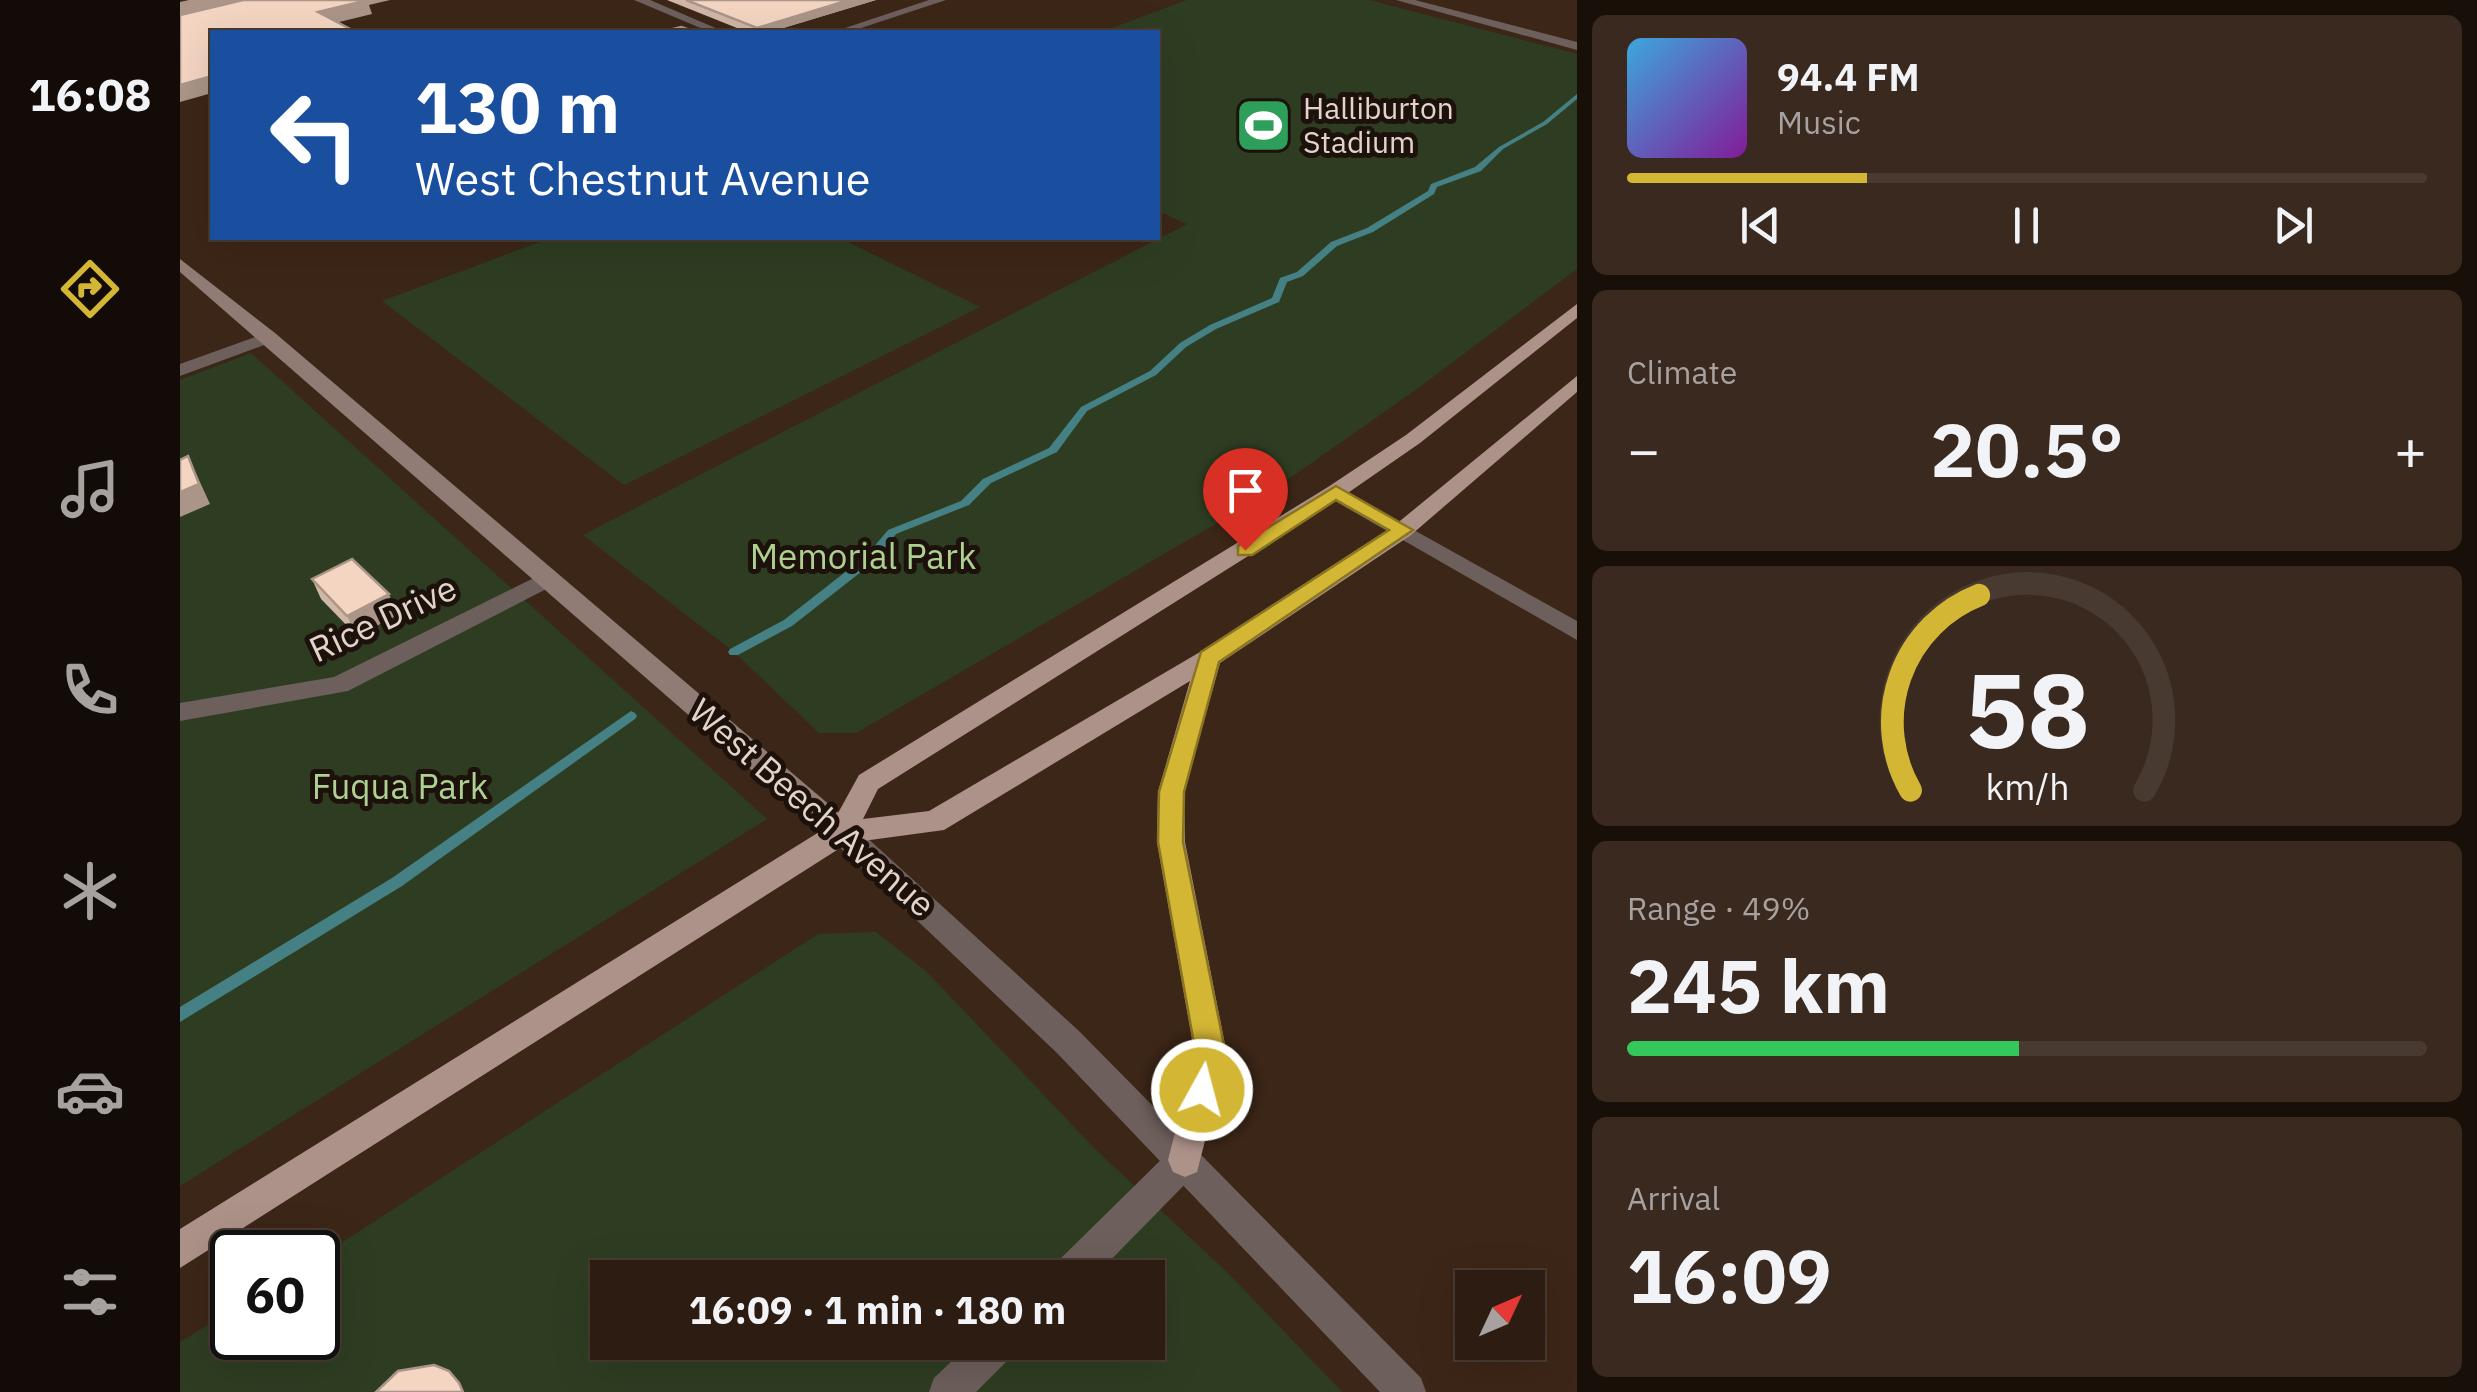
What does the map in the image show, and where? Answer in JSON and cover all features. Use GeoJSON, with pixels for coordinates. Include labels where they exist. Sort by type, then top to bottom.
{"type":"FeatureCollection","features":[{"type":"Feature","properties":{"kind":"main road","name":"West Beech Avenue"},"geometry":{"type":"LineString","coordinates":[[180,264],[269,336],[842,832]]}},
{"type":"Feature","properties":{"kind":"main road"},"geometry":{"type":"LineString","coordinates":[[842,832],[868,782],[1336,492],[1413,439],[1577,309]]}},
{"type":"Feature","properties":{"kind":"main road"},"geometry":{"type":"LineString","coordinates":[[180,1250],[842,832],[934,822],[1209,658],[1404,530],[1577,382]]}},
{"type":"Feature","properties":{"kind":"main road"},"geometry":{"type":"LineString","coordinates":[[1185,1160],[1211,1055],[1171,842],[1171,792],[1209,658]]}},
{"type":"Feature","properties":{"kind":"street"},"geometry":{"type":"LineString","coordinates":[[640,0],[714,30]]}},
{"type":"Feature","properties":{"kind":"street"},"geometry":{"type":"LineString","coordinates":[[845,30],[940,0]]}},
{"type":"Feature","properties":{"kind":"street"},"geometry":{"type":"LineString","coordinates":[[1402,0],[1577,46]]}},
{"type":"Feature","properties":{"kind":"street"},"geometry":{"type":"LineString","coordinates":[[180,370],[269,336]]}},
{"type":"Feature","properties":{"kind":"street"},"geometry":{"type":"LineString","coordinates":[[1336,492],[1577,632]]}},
{"type":"Feature","properties":{"kind":"street","name":"Rice Drive"},"geometry":{"type":"LineString","coordinates":[[180,712],[339,685],[548,578]]}},
{"type":"Feature","properties":{"kind":"street","name":"West Beech Avenue"},"geometry":{"type":"LineString","coordinates":[[842,832],[978,955],[1185,1160],[1407,1392]]}},
{"type":"Feature","properties":{"kind":"street"},"geometry":{"type":"LineString","coordinates":[[1085,1260],[1185,1160]]}},
{"type":"Feature","properties":{"kind":"street"},"geometry":{"type":"LineString","coordinates":[[948,1392],[981,1360]]}},
{"type":"Feature","properties":{"kind":"green space","name":"Memorial Park"},"geometry":{"type":"Polygon","coordinates":[[[1187,0],[1369,0],[1577,54],[1577,269],[1417,389],[1267,494],[856,733],[819,733],[734,652],[583,535],[1187,224],[1160,212],[1160,30],[1106,30],[1187,0]]]}},
{"type":"Feature","properties":{"kind":"green space"},"geometry":{"type":"Polygon","coordinates":[[[545,240],[844,240],[980,307],[624,485],[382,301],[545,240]]]}},
{"type":"Feature","properties":{"kind":"green space","name":"Fuqua Park"},"geometry":{"type":"Polygon","coordinates":[[[251,353],[767,819],[180,1186],[180,380],[251,353]]]}},
{"type":"Feature","properties":{"kind":"green space"},"geometry":{"type":"Polygon","coordinates":[[[876,932],[926,971],[1096,1150],[1228,1273],[1342,1392],[180,1392],[180,1342],[210,1324],[210,1360],[340,1360],[340,1244],[818,934],[876,932]]]}},
{"type":"Feature","properties":{"kind":"building"},"geometry":{"type":"Polygon","coordinates":[[[243,0],[368,0],[318,12],[352,30],[210,30],[210,77],[180,85],[180,15],[243,0]]]}},
{"type":"Feature","properties":{"kind":"building"},"geometry":{"type":"Polygon","coordinates":[[[686,0],[849,0],[757,28],[686,0]]]}},
{"type":"Feature","properties":{"kind":"building"},"geometry":{"type":"Polygon","coordinates":[[[188,456],[199,484],[180,492],[180,460],[188,456]]]}},
{"type":"Feature","properties":{"kind":"building"},"geometry":{"type":"Polygon","coordinates":[[[352,559],[389,594],[347,616],[312,579],[352,559]]]}},
{"type":"Feature","properties":{"kind":"building"},"geometry":{"type":"Polygon","coordinates":[[[434,1365],[449,1371],[463,1392],[376,1392],[398,1371],[434,1365]]]}},
{"type":"Feature","properties":{"kind":"waterway"},"geometry":{"type":"LineString","coordinates":[[734,652],[788,623],[871,558],[892,532],[965,503],[987,481],[1053,450],[1084,409],[1153,373],[1183,345],[1213,327],[1276,300],[1283,280],[1300,274],[1334,244],[1370,230],[1431,192],[1434,186],[1478,169],[1501,148],[1545,123],[1577,96]]}},
{"type":"Feature","properties":{"kind":"waterway"},"geometry":{"type":"LineString","coordinates":[[180,1015],[397,882],[631,716]]}},
{"type":"Feature","properties":{"kind":"place","name":"Halliburton Stadium"},"geometry":{"type":"Point","coordinates":[1264,126]}},
{"type":"Feature","properties":{"kind":"route"},"geometry":{"type":"LineString","coordinates":[[1202,1090],[1211,1055],[1171,842],[1171,792],[1195,720],[1209,658],[1404,530],[1336,492],[1245,550]]}}]}
